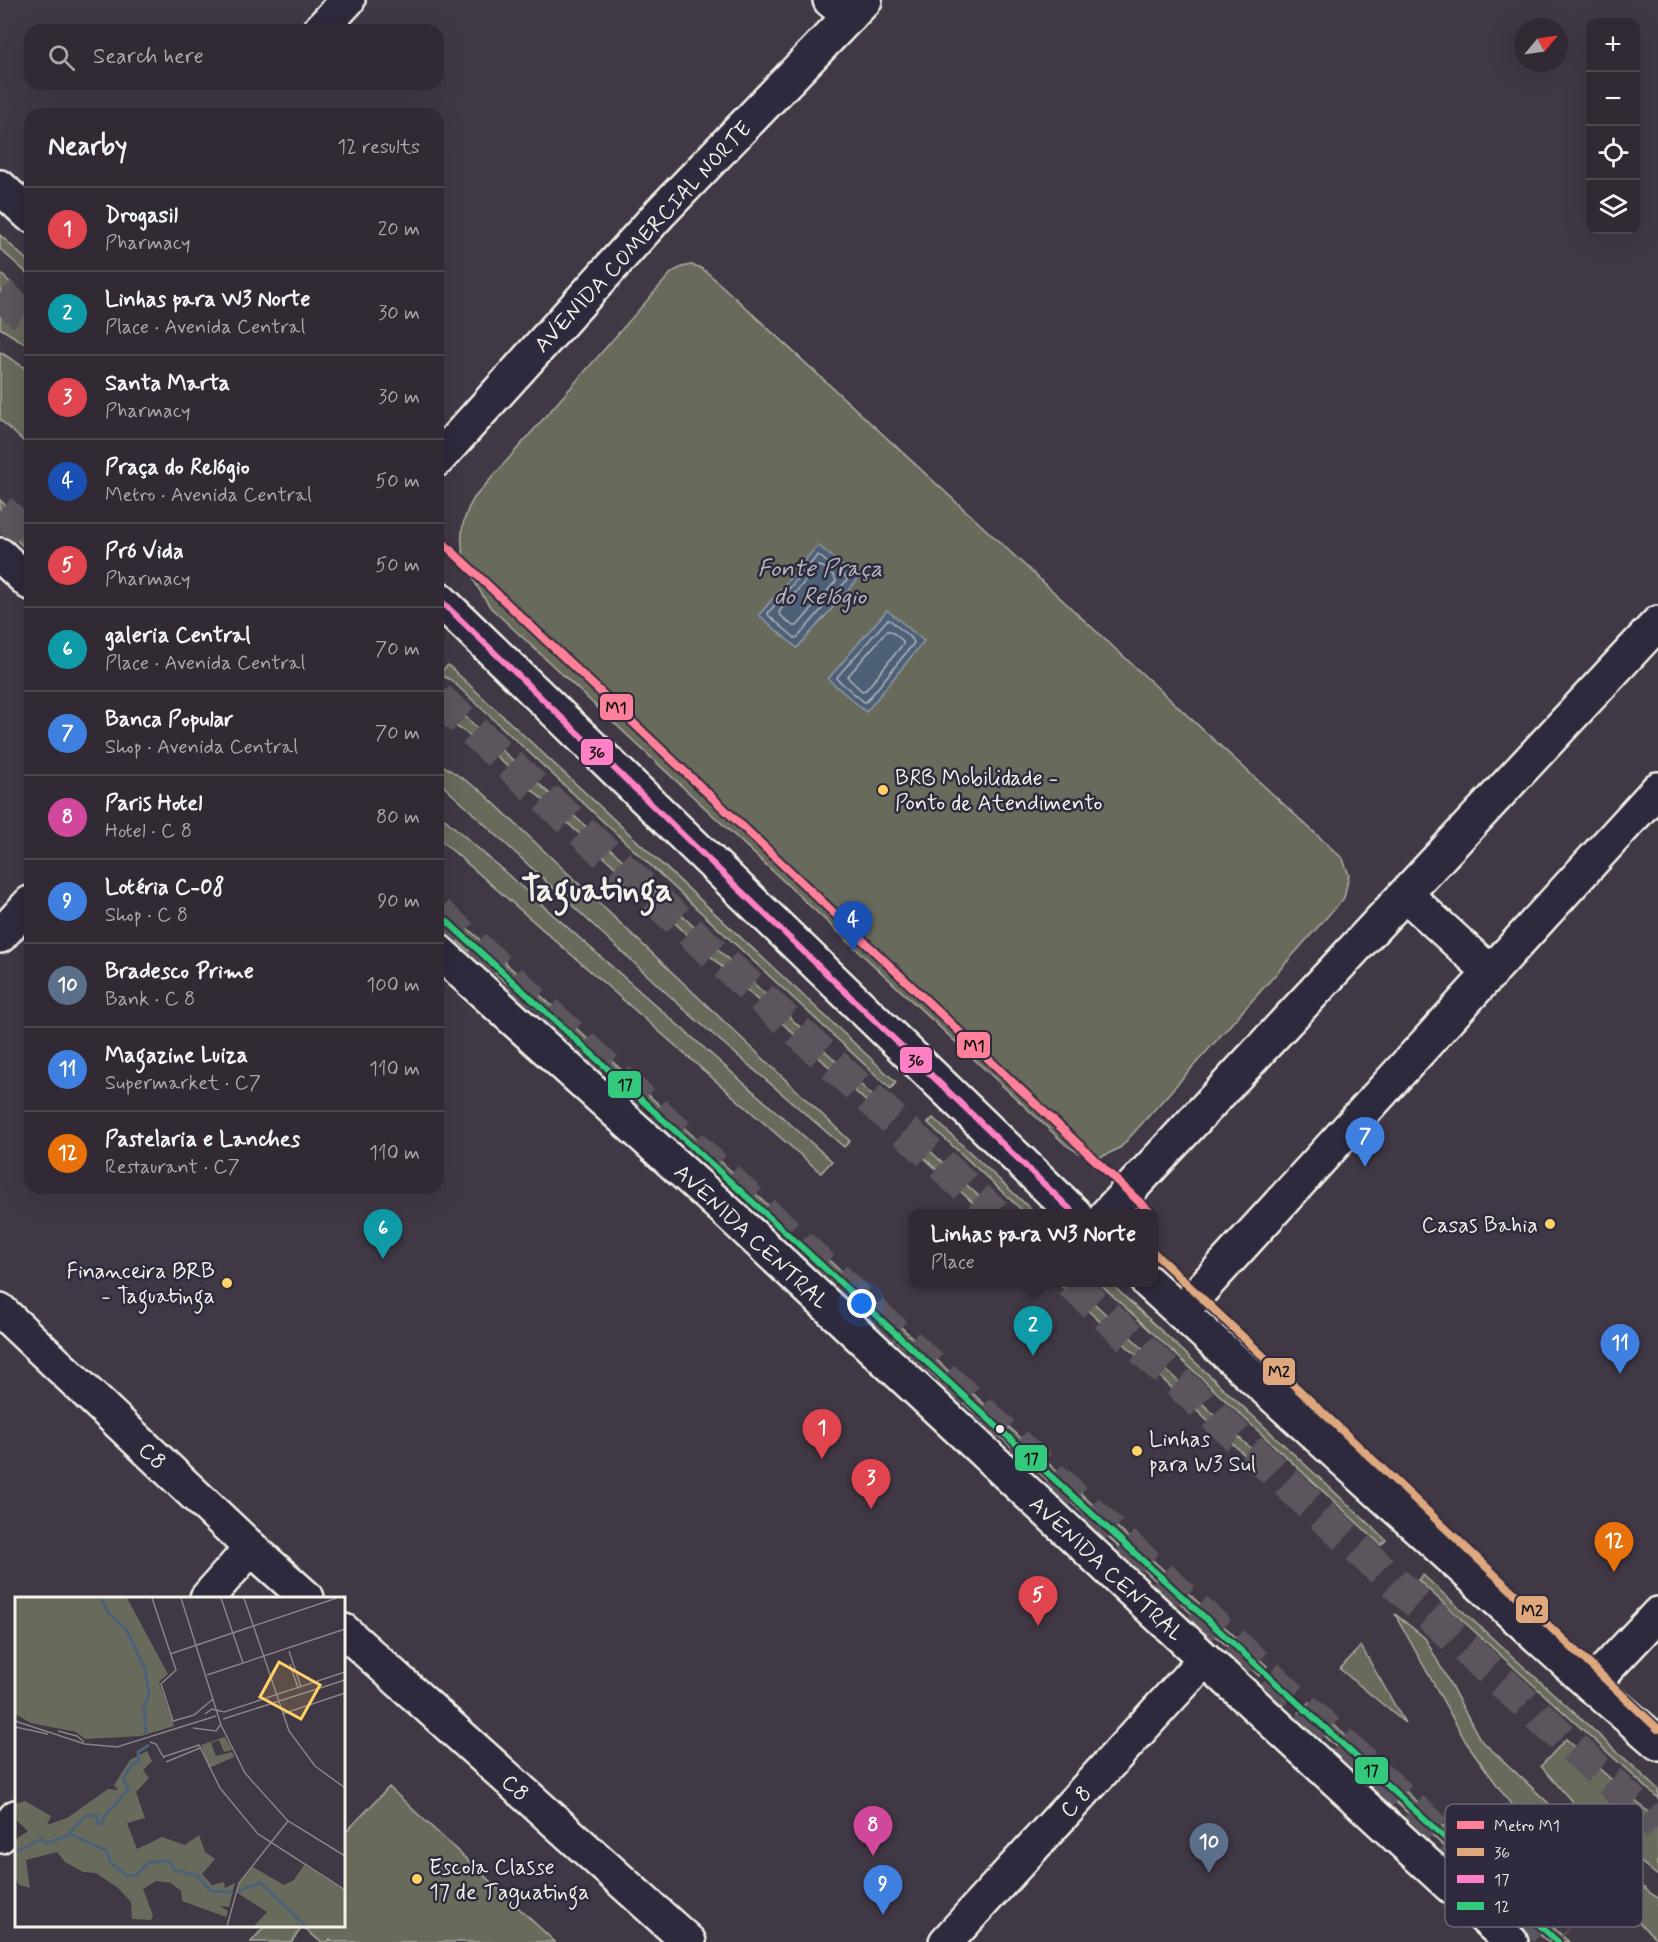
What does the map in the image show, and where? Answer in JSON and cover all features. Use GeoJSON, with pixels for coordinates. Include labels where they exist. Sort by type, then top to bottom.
{"type":"FeatureCollection","features":[{"type":"Feature","properties":{"kind":"main road"},"geometry":{"type":"LineString","coordinates":[[326,24],[348,0]]}},
{"type":"Feature","properties":{"kind":"main road","name":"AVENIDA COMERCIAL NORTE"},"geometry":{"type":"LineString","coordinates":[[444,452],[848,5]]}},
{"type":"Feature","properties":{"kind":"main road"},"geometry":{"type":"LineString","coordinates":[[0,187],[24,209]]}},
{"type":"Feature","properties":{"kind":"main road"},"geometry":{"type":"LineString","coordinates":[[0,555],[24,577]]}},
{"type":"Feature","properties":{"kind":"main road"},"geometry":{"type":"LineString","coordinates":[[444,604],[1070,1209]]}},
{"type":"Feature","properties":{"kind":"main road"},"geometry":{"type":"LineString","coordinates":[[1112,1209],[1658,623]]}},
{"type":"Feature","properties":{"kind":"main road"},"geometry":{"type":"LineString","coordinates":[[1181,1312],[1658,789]]}},
{"type":"Feature","properties":{"kind":"main road"},"geometry":{"type":"LineString","coordinates":[[1406,895],[1491,973]]}},
{"type":"Feature","properties":{"kind":"main road"},"geometry":{"type":"LineString","coordinates":[[0,936],[24,910]]}},
{"type":"Feature","properties":{"kind":"main road","name":"AVENIDA CENTRAL"},"geometry":{"type":"LineString","coordinates":[[444,956],[726,1210],[1445,1881]]}},
{"type":"Feature","properties":{"kind":"main road"},"geometry":{"type":"LineString","coordinates":[[1154,1287],[1591,1685],[1658,1743]]}},
{"type":"Feature","properties":{"kind":"main road","name":"C8"},"geometry":{"type":"LineString","coordinates":[[0,1310],[305,1597]]}},
{"type":"Feature","properties":{"kind":"main road"},"geometry":{"type":"LineString","coordinates":[[209,1597],[251,1548]]}},
{"type":"Feature","properties":{"kind":"main road"},"geometry":{"type":"LineString","coordinates":[[1591,1685],[1658,1614]]}},
{"type":"Feature","properties":{"kind":"main road","name":"C8"},"geometry":{"type":"LineString","coordinates":[[345,1632],[688,1942]]}},
{"type":"Feature","properties":{"kind":"main road","name":"C 8"},"geometry":{"type":"LineString","coordinates":[[946,1942],[1205,1659]]}},
{"type":"Feature","properties":{"kind":"main road"},"geometry":{"type":"LineString","coordinates":[[0,1836],[15,1818]]}},
{"type":"Feature","properties":{"kind":"main road","name":"AVENIDA CENTRAL"},"geometry":{"type":"LineString","coordinates":[[1495,1927],[1511,1942]]}},
{"type":"Feature","properties":{"kind":"green space"},"geometry":{"type":"Polygon","coordinates":[[[0,235],[24,257],[24,271],[0,249],[0,235]]]}},
{"type":"Feature","properties":{"kind":"green space"},"geometry":{"type":"Polygon","coordinates":[[[691,265],[708,273],[1343,859],[1349,875],[1344,898],[1121,1147],[1112,1152],[1093,1158],[1066,1145],[491,608],[468,568],[462,542],[462,528],[466,513],[474,498],[672,272],[691,265]]]}},
{"type":"Feature","properties":{"kind":"green space"},"geometry":{"type":"Polygon","coordinates":[[[0,273],[24,295],[24,343],[0,328],[0,273]]]}},
{"type":"Feature","properties":{"kind":"green space"},"geometry":{"type":"Polygon","coordinates":[[[0,352],[24,367],[24,442],[0,420],[0,352]]]}},
{"type":"Feature","properties":{"kind":"green space"},"geometry":{"type":"Polygon","coordinates":[[[0,500],[24,522],[24,547],[0,524],[0,500]]]}},
{"type":"Feature","properties":{"kind":"green space"},"geometry":{"type":"Polygon","coordinates":[[[448,665],[896,1082],[891,1089],[451,680],[444,676],[444,669],[448,665]]]}},
{"type":"Feature","properties":{"kind":"green space"},"geometry":{"type":"Polygon","coordinates":[[[444,697],[638,874],[875,1098],[870,1105],[481,742],[444,719],[444,697]]]}},
{"type":"Feature","properties":{"kind":"green space"},"geometry":{"type":"Polygon","coordinates":[[[444,766],[480,790],[850,1141],[844,1147],[687,1012],[444,787],[444,766]]]}},
{"type":"Feature","properties":{"kind":"green space"},"geometry":{"type":"Polygon","coordinates":[[[444,818],[832,1161],[821,1173],[444,843],[444,818]]]}},
{"type":"Feature","properties":{"kind":"green space"},"geometry":{"type":"Polygon","coordinates":[[[444,907],[769,1206],[762,1215],[518,993],[444,930],[444,907]]]}},
{"type":"Feature","properties":{"kind":"green space"},"geometry":{"type":"Polygon","coordinates":[[[933,1118],[1031,1209],[1021,1209],[928,1123],[933,1118]]]}},
{"type":"Feature","properties":{"kind":"green space"},"geometry":{"type":"Polygon","coordinates":[[[913,1135],[993,1209],[980,1209],[907,1142],[913,1135]]]}},
{"type":"Feature","properties":{"kind":"green space"},"geometry":{"type":"Polygon","coordinates":[[[820,1252],[1267,1666],[1259,1676],[811,1262],[820,1252]]]}},
{"type":"Feature","properties":{"kind":"green space"},"geometry":{"type":"Polygon","coordinates":[[[1062,1287],[1076,1287],[1259,1456],[1259,1468],[1062,1287]]]}},
{"type":"Feature","properties":{"kind":"green space"},"geometry":{"type":"Polygon","coordinates":[[[1103,1287],[1114,1287],[1386,1540],[1381,1545],[1103,1287]]]}},
{"type":"Feature","properties":{"kind":"green space"},"geometry":{"type":"Polygon","coordinates":[[[1423,1575],[1658,1789],[1658,1798],[1418,1580],[1423,1575]]]}},
{"type":"Feature","properties":{"kind":"green space"},"geometry":{"type":"Polygon","coordinates":[[[1395,1614],[1425,1638],[1480,1739],[1549,1804],[1511,1804],[1466,1742],[1395,1614]]]}},
{"type":"Feature","properties":{"kind":"green space"},"geometry":{"type":"Polygon","coordinates":[[[1361,1646],[1405,1723],[1340,1669],[1361,1646]]]}},
{"type":"Feature","properties":{"kind":"green space"},"geometry":{"type":"Polygon","coordinates":[[[1309,1702],[1445,1828],[1445,1847],[1299,1713],[1309,1702]]]}},
{"type":"Feature","properties":{"kind":"green space"},"geometry":{"type":"Polygon","coordinates":[[[1566,1739],[1639,1804],[1574,1804],[1541,1766],[1566,1739]]]}},
{"type":"Feature","properties":{"kind":"green space","name":"Escola Classe 17 de Taguatinga"},"geometry":{"type":"Polygon","coordinates":[[[389,1787],[555,1942],[334,1942],[330,1939],[328,1942],[321,1942],[302,1927],[345,1927],[345,1833],[389,1787]]]}},
{"type":"Feature","properties":{"kind":"green space"},"geometry":{"type":"Polygon","coordinates":[[[1643,1808],[1658,1821],[1658,1876],[1643,1864],[1643,1808]]]}},
{"type":"Feature","properties":{"kind":"green space"},"geometry":{"type":"Polygon","coordinates":[[[1643,1887],[1658,1898],[1658,1940],[1643,1927],[1643,1887]]]}},
{"type":"Feature","properties":{"kind":"green space","name":"Escola Classe 17 de Taguatinga"},"geometry":{"type":"Polygon","coordinates":[[[264,1927],[302,1927],[292,1942],[251,1942],[264,1927]]]}},
{"type":"Feature","properties":{"kind":"green space"},"geometry":{"type":"Polygon","coordinates":[[[1532,1927],[1553,1927],[1569,1942],[1548,1942],[1532,1927]]]}},
{"type":"Feature","properties":{"kind":"water","name":"Fonte Praça do Relógio"},"geometry":{"type":"Polygon","coordinates":[[[818,545],[858,579],[797,648],[759,615],[818,545]]]}},
{"type":"Feature","properties":{"kind":"water","name":"Fonte Praça do Relógio"},"geometry":{"type":"Polygon","coordinates":[[[887,610],[924,641],[866,712],[828,679],[887,610]]]}},
{"type":"Feature","properties":{"kind":"tunnel"},"geometry":{"type":"LineString","coordinates":[[0,293],[24,315]]}},
{"type":"Feature","properties":{"kind":"tunnel"},"geometry":{"type":"LineString","coordinates":[[0,510],[24,532]]}},
{"type":"Feature","properties":{"kind":"tunnel"},"geometry":{"type":"LineString","coordinates":[[444,704],[990,1209]]}},
{"type":"Feature","properties":{"kind":"tunnel"},"geometry":{"type":"LineString","coordinates":[[444,919],[1445,1838]]}},
{"type":"Feature","properties":{"kind":"tunnel"},"geometry":{"type":"LineString","coordinates":[[1075,1287],[1634,1804]]}},
{"type":"Feature","properties":{"kind":"tunnel"},"geometry":{"type":"LineString","coordinates":[[1643,1812],[1658,1826]]}},
{"type":"Feature","properties":{"kind":"tunnel"},"geometry":{"type":"LineString","coordinates":[[1542,1927],[1558,1942]]}},
{"type":"Feature","properties":{"kind":"metro line","name":"M1"},"geometry":{"type":"LineString","coordinates":[[444,544],[1147,1209]]}},
{"type":"Feature","properties":{"kind":"transit line","name":"36"},"geometry":{"type":"LineString","coordinates":[[444,604],[1070,1209]]}},
{"type":"Feature","properties":{"kind":"transit line","name":"17"},"geometry":{"type":"LineString","coordinates":[[444,919],[1445,1838]]}},
{"type":"Feature","properties":{"kind":"transit line","name":"M2"},"geometry":{"type":"LineString","coordinates":[[1158,1257],[1658,1729]]}},
{"type":"Feature","properties":{"kind":"transit line","name":"17"},"geometry":{"type":"LineString","coordinates":[[1542,1927],[1558,1942]]}},
{"type":"Feature","properties":{"kind":"place","name":"BRB Mobilidade - Ponto de Atendimento"},"geometry":{"type":"Point","coordinates":[883,790]}},
{"type":"Feature","properties":{"kind":"place","name":"Praça do Relógio"},"geometry":{"type":"Point","coordinates":[853,951]}},
{"type":"Feature","properties":{"kind":"place","name":"Banca Popular"},"geometry":{"type":"Point","coordinates":[1365,1167]}},
{"type":"Feature","properties":{"kind":"place","name":"Casas Bahia"},"geometry":{"type":"Point","coordinates":[1550,1224]}},
{"type":"Feature","properties":{"kind":"place","name":"galeria Central"},"geometry":{"type":"Point","coordinates":[383,1259]}},
{"type":"Feature","properties":{"kind":"place","name":"Financeira BRB - Taguatinga"},"geometry":{"type":"Point","coordinates":[227,1283]}},
{"type":"Feature","properties":{"kind":"place","name":"Linhas para W3 Norte"},"geometry":{"type":"Point","coordinates":[1033,1356]}},
{"type":"Feature","properties":{"kind":"place","name":"Magazine Luiza"},"geometry":{"type":"Point","coordinates":[1620,1374]}},
{"type":"Feature","properties":{"kind":"place","name":"Linhas para W3 Sul"},"geometry":{"type":"Point","coordinates":[1137,1451]}},
{"type":"Feature","properties":{"kind":"place","name":"Drogasil"},"geometry":{"type":"Point","coordinates":[822,1459]}},
{"type":"Feature","properties":{"kind":"place","name":"Santa Marta"},"geometry":{"type":"Point","coordinates":[871,1509]}},
{"type":"Feature","properties":{"kind":"place","name":"Pastelaria e Lanches"},"geometry":{"type":"Point","coordinates":[1614,1572]}},
{"type":"Feature","properties":{"kind":"place","name":"Pró Vida"},"geometry":{"type":"Point","coordinates":[1038,1626]}},
{"type":"Feature","properties":{"kind":"place","name":"Paris Hotel"},"geometry":{"type":"Point","coordinates":[873,1856]}},
{"type":"Feature","properties":{"kind":"place","name":"Bradesco Prime"},"geometry":{"type":"Point","coordinates":[1209,1873]}},
{"type":"Feature","properties":{"kind":"place","name":"Escola Classe 17 de Taguatinga"},"geometry":{"type":"Point","coordinates":[417,1879]}},
{"type":"Feature","properties":{"kind":"place","name":"Lotéria C-08"},"geometry":{"type":"Point","coordinates":[883,1915]}},
{"type":"Feature","properties":{"kind":"district","name":"Taguatinga"},"geometry":{"type":"Point","coordinates":[597,888]}}]}
